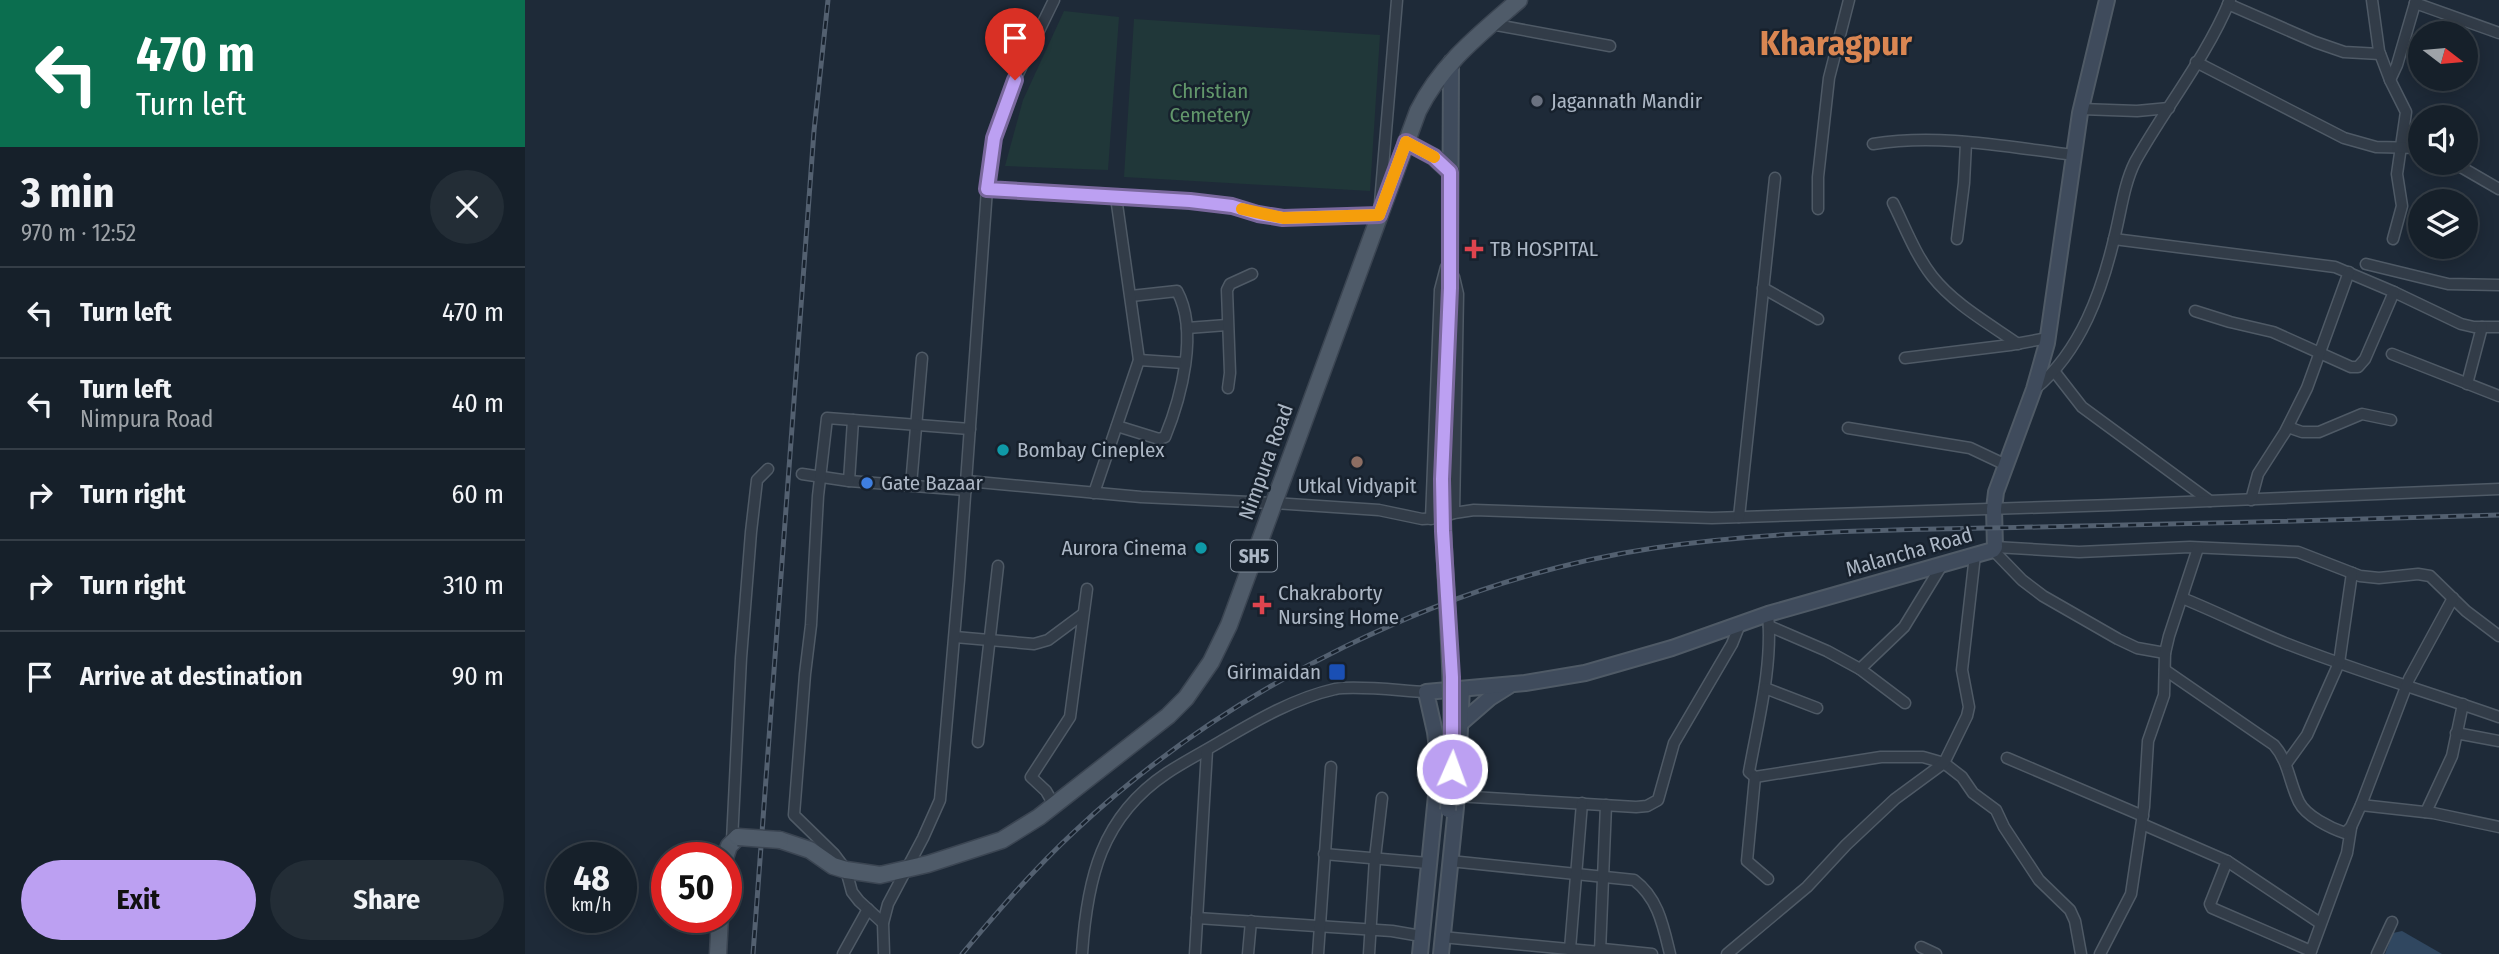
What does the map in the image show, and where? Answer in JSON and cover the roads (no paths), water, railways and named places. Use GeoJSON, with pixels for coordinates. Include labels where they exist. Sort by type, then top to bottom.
{"type":"FeatureCollection","features":[{"type":"Feature","properties":{"kind":"main road","name":"Nimpura Road"},"geometry":{"type":"LineString","coordinates":[[735,839],[780,840],[810,850],[833,866],[846,870],[880,875],[905,871],[1002,840],[1054,806],[1141,738],[1186,698],[1211,662],[1229,625],[1406,142],[1429,90],[1468,42],[1519,0]]}},
{"type":"Feature","properties":{"kind":"main road"},"geometry":{"type":"LineString","coordinates":[[1406,142],[1434,157],[1450,172]]}},
{"type":"Feature","properties":{"kind":"main road"},"geometry":{"type":"LineString","coordinates":[[718,954],[719,933]]}},
{"type":"Feature","properties":{"kind":"street"},"geometry":{"type":"LineString","coordinates":[[884,954],[883,923],[888,904],[940,800],[955,637],[987,189],[994,138],[1015,80],[1054,0]]}},
{"type":"Feature","properties":{"kind":"street"},"geometry":{"type":"LineString","coordinates":[[987,189],[1232,206],[1283,218],[1379,215],[1397,0]]}},
{"type":"Feature","properties":{"kind":"street"},"geometry":{"type":"LineString","coordinates":[[1818,209],[1819,164],[1829,78],[1849,0]]}},
{"type":"Feature","properties":{"kind":"street","name":"Malancha Road"},"geometry":{"type":"LineString","coordinates":[[1426,692],[1510,685],[1585,673],[1672,648],[1740,624],[1769,620],[1994,549],[1996,492],[2034,389],[2048,338],[2081,109],[2107,0]]}},
{"type":"Feature","properties":{"kind":"street"},"geometry":{"type":"LineString","coordinates":[[2372,0],[2380,54],[2406,112],[2397,174],[2402,206],[2393,239]]}},
{"type":"Feature","properties":{"kind":"street"},"geometry":{"type":"LineString","coordinates":[[2034,389],[2067,356],[2103,282],[2131,173],[2229,2],[2334,49],[2354,54],[2380,54]]}},
{"type":"Feature","properties":{"kind":"street"},"geometry":{"type":"LineString","coordinates":[[2390,80],[2416,2],[2498,29]]}},
{"type":"Feature","properties":{"kind":"street"},"geometry":{"type":"LineString","coordinates":[[1491,24],[1610,46]]}},
{"type":"Feature","properties":{"kind":"street"},"geometry":{"type":"LineString","coordinates":[[1434,954],[1448,810],[1453,719],[1442,479],[1450,253],[1451,62]]}},
{"type":"Feature","properties":{"kind":"street"},"geometry":{"type":"LineString","coordinates":[[2196,62],[2344,138],[2376,147],[2408,147]]}},
{"type":"Feature","properties":{"kind":"street"},"geometry":{"type":"LineString","coordinates":[[2081,109],[2137,111],[2169,108]]}},
{"type":"Feature","properties":{"kind":"street"},"geometry":{"type":"LineString","coordinates":[[1873,144],[1917,139],[2074,155]]}},
{"type":"Feature","properties":{"kind":"street"},"geometry":{"type":"LineString","coordinates":[[1957,239],[1966,143]]}},
{"type":"Feature","properties":{"kind":"street"},"geometry":{"type":"LineString","coordinates":[[2475,175],[2499,189]]}},
{"type":"Feature","properties":{"kind":"street"},"geometry":{"type":"LineString","coordinates":[[1739,517],[1775,178]]}},
{"type":"Feature","properties":{"kind":"street"},"geometry":{"type":"LineString","coordinates":[[1094,493],[1139,360],[1116,197]]}},
{"type":"Feature","properties":{"kind":"street"},"geometry":{"type":"LineString","coordinates":[[1893,203],[1920,259],[1933,277],[1962,305],[2018,344]]}},
{"type":"Feature","properties":{"kind":"street"},"geometry":{"type":"LineString","coordinates":[[2114,239],[2335,267],[2461,324],[2499,327]]}},
{"type":"Feature","properties":{"kind":"street"},"geometry":{"type":"LineString","coordinates":[[1450,253],[1458,294],[1454,513]]}},
{"type":"Feature","properties":{"kind":"street"},"geometry":{"type":"LineString","coordinates":[[1431,519],[1440,290],[1450,253]]}},
{"type":"Feature","properties":{"kind":"street"},"geometry":{"type":"LineString","coordinates":[[2366,264],[2448,284],[2499,285]]}},
{"type":"Feature","properties":{"kind":"street"},"geometry":{"type":"LineString","coordinates":[[2251,500],[2258,474],[2288,427],[2307,388],[2349,272]]}},
{"type":"Feature","properties":{"kind":"street"},"geometry":{"type":"LineString","coordinates":[[1228,388],[1230,373],[1227,290],[1237,280],[1252,274]]}},
{"type":"Feature","properties":{"kind":"street"},"geometry":{"type":"LineString","coordinates":[[1763,288],[1818,319]]}},
{"type":"Feature","properties":{"kind":"street"},"geometry":{"type":"LineString","coordinates":[[1117,426],[1163,439],[1177,404],[1184,363],[1187,328],[1177,291],[1131,296]]}},
{"type":"Feature","properties":{"kind":"street"},"geometry":{"type":"LineString","coordinates":[[2195,311],[2273,332],[2351,368],[2362,364],[2394,292]]}},
{"type":"Feature","properties":{"kind":"street"},"geometry":{"type":"LineString","coordinates":[[1187,328],[1227,325]]}},
{"type":"Feature","properties":{"kind":"street"},"geometry":{"type":"LineString","coordinates":[[2467,384],[2482,327]]}},
{"type":"Feature","properties":{"kind":"street"},"geometry":{"type":"LineString","coordinates":[[1905,358],[2048,338]]}},
{"type":"Feature","properties":{"kind":"street"},"geometry":{"type":"LineString","coordinates":[[2392,354],[2499,396]]}},
{"type":"Feature","properties":{"kind":"street"},"geometry":{"type":"LineString","coordinates":[[911,485],[922,358]]}},
{"type":"Feature","properties":{"kind":"street"},"geometry":{"type":"LineString","coordinates":[[1139,360],[1184,363]]}},
{"type":"Feature","properties":{"kind":"street"},"geometry":{"type":"LineString","coordinates":[[2054,371],[2082,407],[2210,501]]}},
{"type":"Feature","properties":{"kind":"street"},"geometry":{"type":"LineString","coordinates":[[2288,427],[2302,432],[2319,432],[2362,414],[2391,420]]}},
{"type":"Feature","properties":{"kind":"street"},"geometry":{"type":"LineString","coordinates":[[883,923],[852,892],[846,870],[819,838],[794,815],[827,418],[970,429]]}},
{"type":"Feature","properties":{"kind":"street"},"geometry":{"type":"LineString","coordinates":[[849,481],[853,420]]}},
{"type":"Feature","properties":{"kind":"street"},"geometry":{"type":"LineString","coordinates":[[1848,428],[1970,448],[2006,466]]}},
{"type":"Feature","properties":{"kind":"street"},"geometry":{"type":"LineString","coordinates":[[735,839],[741,658],[751,532],[757,480],[768,469]]}},
{"type":"Feature","properties":{"kind":"street"},"geometry":{"type":"LineString","coordinates":[[802,474],[849,481],[911,485],[966,485],[1141,498],[1379,510],[1431,519],[1474,510],[1712,518],[2499,489]]}},
{"type":"Feature","properties":{"kind":"street"},"geometry":{"type":"LineString","coordinates":[[2100,954],[2131,894],[2142,820],[2148,741],[2164,695],[2165,653],[2198,548]]}},
{"type":"Feature","properties":{"kind":"street"},"geometry":{"type":"LineString","coordinates":[[1994,549],[2080,552],[2198,548],[2298,552],[2352,573],[2379,578],[2430,576],[2466,611],[2499,636]]}},
{"type":"Feature","properties":{"kind":"street"},"geometry":{"type":"LineString","coordinates":[[1994,549],[2032,588],[2055,603],[2137,648],[2165,653]]}},
{"type":"Feature","properties":{"kind":"street"},"geometry":{"type":"LineString","coordinates":[[1727,954],[1807,887],[1846,845],[1895,799],[1944,763],[1969,707],[1962,670],[1975,555]]}},
{"type":"Feature","properties":{"kind":"street"},"geometry":{"type":"LineString","coordinates":[[1860,669],[1904,626],[1942,565]]}},
{"type":"Feature","properties":{"kind":"street"},"geometry":{"type":"LineString","coordinates":[[978,741],[998,566]]}},
{"type":"Feature","properties":{"kind":"street"},"geometry":{"type":"LineString","coordinates":[[2287,764],[2307,735],[2339,663],[2352,573]]}},
{"type":"Feature","properties":{"kind":"street"},"geometry":{"type":"LineString","coordinates":[[1054,806],[1047,791],[1031,777],[1070,717],[1087,589]]}},
{"type":"Feature","properties":{"kind":"street"},"geometry":{"type":"LineString","coordinates":[[2182,598],[2282,642],[2499,717]]}},
{"type":"Feature","properties":{"kind":"street"},"geometry":{"type":"LineString","coordinates":[[2227,861],[2210,904],[2211,908],[2310,952],[2347,853],[2351,827],[2406,687],[2453,598]]}},
{"type":"Feature","properties":{"kind":"street"},"geometry":{"type":"LineString","coordinates":[[955,637],[1034,645],[1043,643],[1083,614]]}},
{"type":"Feature","properties":{"kind":"street"},"geometry":{"type":"LineString","coordinates":[[1905,703],[1860,669],[1769,620],[1765,688],[1749,772],[1755,777],[1881,757],[1923,757],[1944,763],[1962,777],[1973,793],[1996,810],[2039,880],[2070,910],[2075,921],[2081,954]]}},
{"type":"Feature","properties":{"kind":"street"},"geometry":{"type":"LineString","coordinates":[[1456,796],[1647,806],[1658,800],[1674,743],[1732,644],[1740,624]]}},
{"type":"Feature","properties":{"kind":"street"},"geometry":{"type":"LineString","coordinates":[[2165,670],[2282,753],[2297,797],[2304,809],[2339,831],[2345,833],[2351,827]]}},
{"type":"Feature","properties":{"kind":"street"},"geometry":{"type":"LineString","coordinates":[[1461,724],[1490,698],[1510,685]]}},
{"type":"Feature","properties":{"kind":"street"},"geometry":{"type":"LineString","coordinates":[[1765,688],[1817,708]]}},
{"type":"Feature","properties":{"kind":"street"},"geometry":{"type":"LineString","coordinates":[[1083,954],[1090,884],[1096,861],[1122,814],[1166,774],[1255,721],[1312,696],[1337,689],[1426,692],[1439,766],[1427,863],[1420,954]]}},
{"type":"Feature","properties":{"kind":"street"},"geometry":{"type":"LineString","coordinates":[[1441,954],[1456,796],[1462,689]]}},
{"type":"Feature","properties":{"kind":"street"},"geometry":{"type":"LineString","coordinates":[[2426,812],[2452,756],[2463,704]]}},
{"type":"Feature","properties":{"kind":"street"},"geometry":{"type":"LineString","coordinates":[[2456,733],[2499,741]]}},
{"type":"Feature","properties":{"kind":"street"},"geometry":{"type":"LineString","coordinates":[[1195,954],[1207,750]]}},
{"type":"Feature","properties":{"kind":"street"},"geometry":{"type":"LineString","coordinates":[[2007,758],[2227,861],[2321,923]]}},
{"type":"Feature","properties":{"kind":"street"},"geometry":{"type":"LineString","coordinates":[[1318,954],[1331,767]]}},
{"type":"Feature","properties":{"kind":"street"},"geometry":{"type":"LineString","coordinates":[[1755,777],[1747,861],[1768,879]]}},
{"type":"Feature","properties":{"kind":"street"},"geometry":{"type":"LineString","coordinates":[[1369,954],[1382,798]]}},
{"type":"Feature","properties":{"kind":"street"},"geometry":{"type":"LineString","coordinates":[[1570,949],[1582,803]]}},
{"type":"Feature","properties":{"kind":"street"},"geometry":{"type":"LineString","coordinates":[[1599,953],[1607,805]]}},
{"type":"Feature","properties":{"kind":"street"},"geometry":{"type":"LineString","coordinates":[[2361,805],[2426,812],[2499,827]]}},
{"type":"Feature","properties":{"kind":"street"},"geometry":{"type":"LineString","coordinates":[[1324,854],[1427,863]]}},
{"type":"Feature","properties":{"kind":"street"},"geometry":{"type":"LineString","coordinates":[[1450,861],[1577,872],[1634,880],[1654,902],[1663,921],[1669,954]]}},
{"type":"Feature","properties":{"kind":"street"},"geometry":{"type":"LineString","coordinates":[[843,954],[868,909]]}},
{"type":"Feature","properties":{"kind":"street"},"geometry":{"type":"LineString","coordinates":[[1197,918],[1421,936]]}},
{"type":"Feature","properties":{"kind":"street"},"geometry":{"type":"LineString","coordinates":[[1248,954],[1251,922]]}},
{"type":"Feature","properties":{"kind":"street"},"geometry":{"type":"LineString","coordinates":[[2377,954],[2392,922]]}},
{"type":"Feature","properties":{"kind":"street"},"geometry":{"type":"LineString","coordinates":[[1442,937],[1599,953]]}},
{"type":"Feature","properties":{"kind":"street"},"geometry":{"type":"LineString","coordinates":[[1921,947],[1936,954]]}},
{"type":"Feature","properties":{"kind":"street"},"geometry":{"type":"LineString","coordinates":[[1599,953],[1603,949],[1652,954]]}},
{"type":"Feature","properties":{"kind":"water"},"geometry":{"type":"Polygon","coordinates":[[[2402,931],[2442,954],[2385,954],[2393,933],[2402,931]]]}},
{"type":"Feature","properties":{"kind":"railway"},"geometry":{"type":"LineString","coordinates":[[753,954],[814,131],[828,0]]}},
{"type":"Feature","properties":{"kind":"railway"},"geometry":{"type":"LineString","coordinates":[[962,954],[1031,875],[1075,831],[1135,779],[1201,730],[1271,686],[1344,647],[1420,613],[1497,585],[1576,563],[1654,548],[1750,537],[1894,530],[2499,515]]}},
{"type":"Feature","properties":{"kind":"place","name":"Jagannath Mandir"},"geometry":{"type":"Point","coordinates":[1537,101]}},
{"type":"Feature","properties":{"kind":"place","name":"TB HOSPITAL"},"geometry":{"type":"Point","coordinates":[1474,249]}},
{"type":"Feature","properties":{"kind":"place","name":"Bombay Cineplex"},"geometry":{"type":"Point","coordinates":[1003,450]}},
{"type":"Feature","properties":{"kind":"place","name":"Utkal Vidyapit"},"geometry":{"type":"Point","coordinates":[1357,462]}},
{"type":"Feature","properties":{"kind":"place","name":"Gate Bazaar"},"geometry":{"type":"Point","coordinates":[867,483]}},
{"type":"Feature","properties":{"kind":"place","name":"Aurora Cinema"},"geometry":{"type":"Point","coordinates":[1201,548]}},
{"type":"Feature","properties":{"kind":"place","name":"Chakraborty Nursing Home"},"geometry":{"type":"Point","coordinates":[1262,605]}},
{"type":"Feature","properties":{"kind":"place","name":"Girimaidan"},"geometry":{"type":"Point","coordinates":[1337,672]}},
{"type":"Feature","properties":{"kind":"district","name":"Kharagpur"},"geometry":{"type":"Point","coordinates":[1836,43]}},
{"type":"Feature","properties":{"kind":"park label","name":"Christian Cemetery"},"geometry":{"type":"Point","coordinates":[1210,103]}}]}
